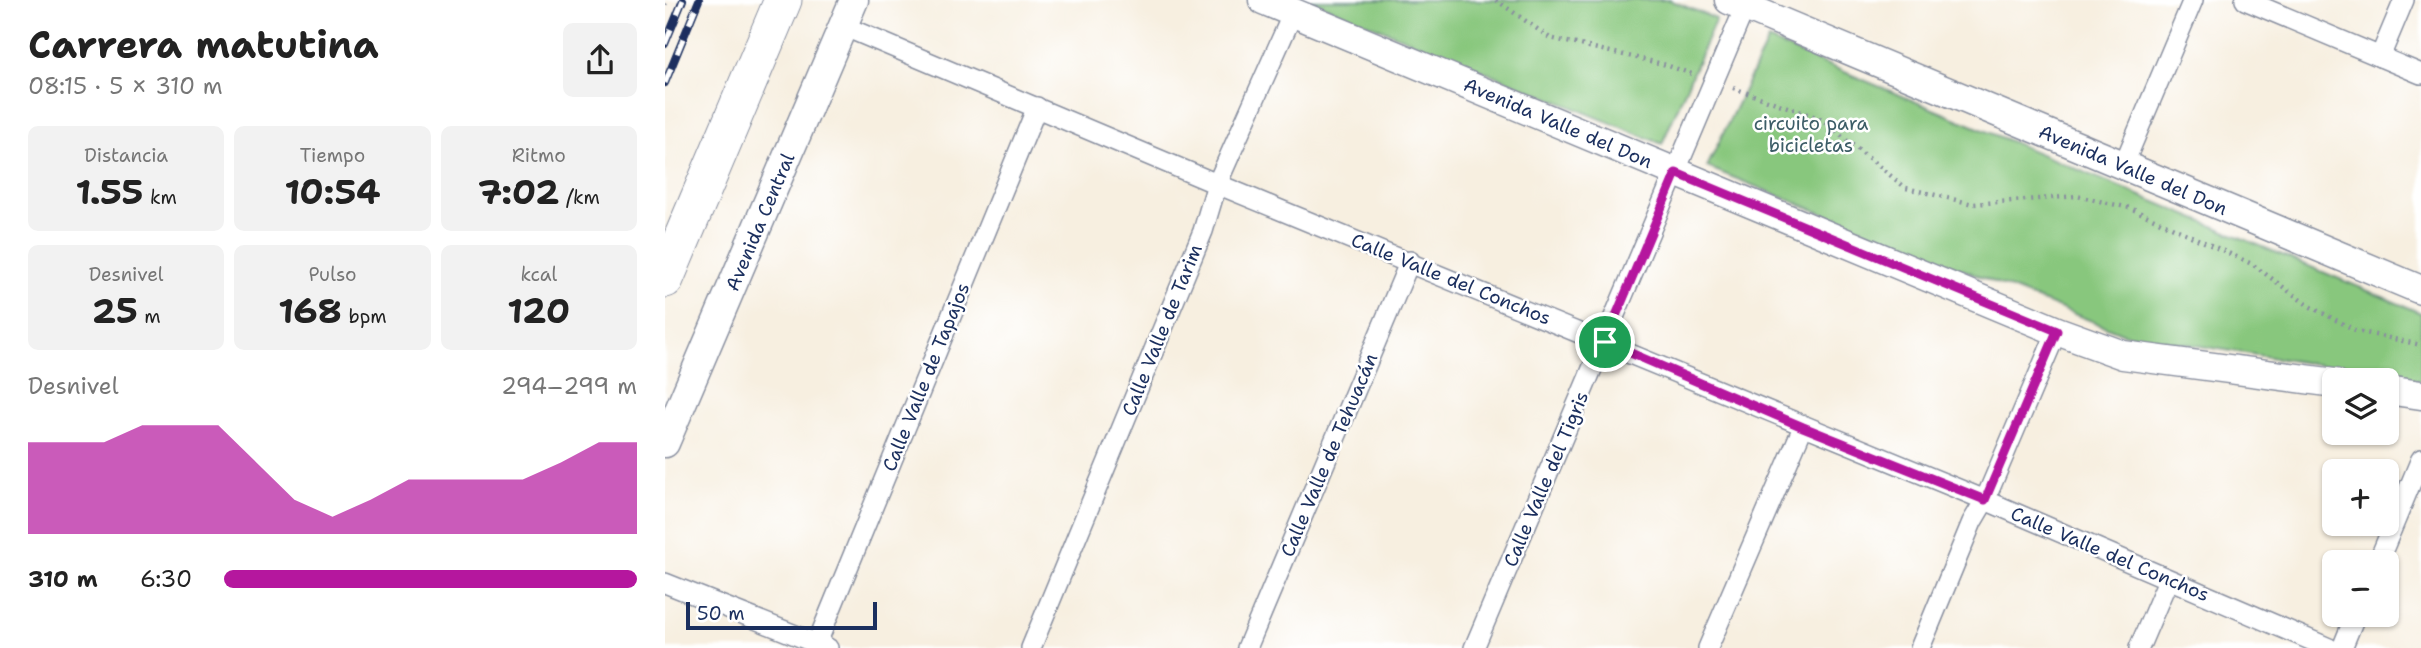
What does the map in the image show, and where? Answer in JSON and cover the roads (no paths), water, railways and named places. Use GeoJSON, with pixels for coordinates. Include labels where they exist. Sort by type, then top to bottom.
{"type":"FeatureCollection","features":[{"type":"Feature","properties":{"kind":"highway"},"geometry":{"type":"LineString","coordinates":[[665,279],[783,0]]}},
{"type":"Feature","properties":{"kind":"street","name":"Avenida Valle del Don"},"geometry":{"type":"LineString","coordinates":[[1263,0],[2057,331],[2123,355],[2322,381]]}},
{"type":"Feature","properties":{"kind":"street"},"geometry":{"type":"LineString","coordinates":[[2123,166],[2193,0]]}},
{"type":"Feature","properties":{"kind":"street"},"geometry":{"type":"LineString","coordinates":[[2245,0],[2421,74]]}},
{"type":"Feature","properties":{"kind":"street"},"geometry":{"type":"LineString","coordinates":[[2380,57],[2404,0]]}},
{"type":"Feature","properties":{"kind":"street","name":"Avenida Valle del Don"},"geometry":{"type":"LineString","coordinates":[[1741,2],[2421,290]]}},
{"type":"Feature","properties":{"kind":"street","name":"Calle Valle del Tigris"},"geometry":{"type":"LineString","coordinates":[[1474,648],[1714,82],[1741,2]]}},
{"type":"Feature","properties":{"kind":"street","name":"Calle Valle del Conchos"},"geometry":{"type":"LineString","coordinates":[[849,13],[1037,107],[1217,184],[1605,342],[1803,427],[1985,500],[2329,648]]}},
{"type":"Feature","properties":{"kind":"street","name":"Avenida Central"},"geometry":{"type":"LineString","coordinates":[[665,443],[849,13]]}},
{"type":"Feature","properties":{"kind":"street","name":"Calle Valle de Tarim"},"geometry":{"type":"LineString","coordinates":[[1031,648],[1203,231],[1217,184],[1293,13]]}},
{"type":"Feature","properties":{"kind":"street","name":"Calle Valle de Tapajos"},"geometry":{"type":"LineString","coordinates":[[821,646],[1037,107]]}},
{"type":"Feature","properties":{"kind":"street","name":"Calle Valle de Tehuacán"},"geometry":{"type":"LineString","coordinates":[[1247,648],[1410,261]]}},
{"type":"Feature","properties":{"kind":"street"},"geometry":{"type":"LineString","coordinates":[[1920,648],[1972,522],[1985,500],[2057,331]]}},
{"type":"Feature","properties":{"kind":"street"},"geometry":{"type":"LineString","coordinates":[[2399,392],[2421,395]]}},
{"type":"Feature","properties":{"kind":"street"},"geometry":{"type":"LineString","coordinates":[[1708,648],[1803,427]]}},
{"type":"Feature","properties":{"kind":"street"},"geometry":{"type":"LineString","coordinates":[[2383,550],[2421,459]]}},
{"type":"Feature","properties":{"kind":"street"},"geometry":{"type":"LineString","coordinates":[[2139,648],[2168,580]]}},
{"type":"Feature","properties":{"kind":"street"},"geometry":{"type":"LineString","coordinates":[[665,583],[821,646]]}},
{"type":"Feature","properties":{"kind":"street"},"geometry":{"type":"LineString","coordinates":[[2342,648],[2351,627]]}},
{"type":"Feature","properties":{"kind":"railway"},"geometry":{"type":"LineString","coordinates":[[665,44],[683,0]]}},
{"type":"Feature","properties":{"kind":"railway"},"geometry":{"type":"LineString","coordinates":[[665,83],[699,0]]}},
{"type":"Feature","properties":{"kind":"park label","name":"circuito para bicicletas"},"geometry":{"type":"Point","coordinates":[1811,134]}}]}
